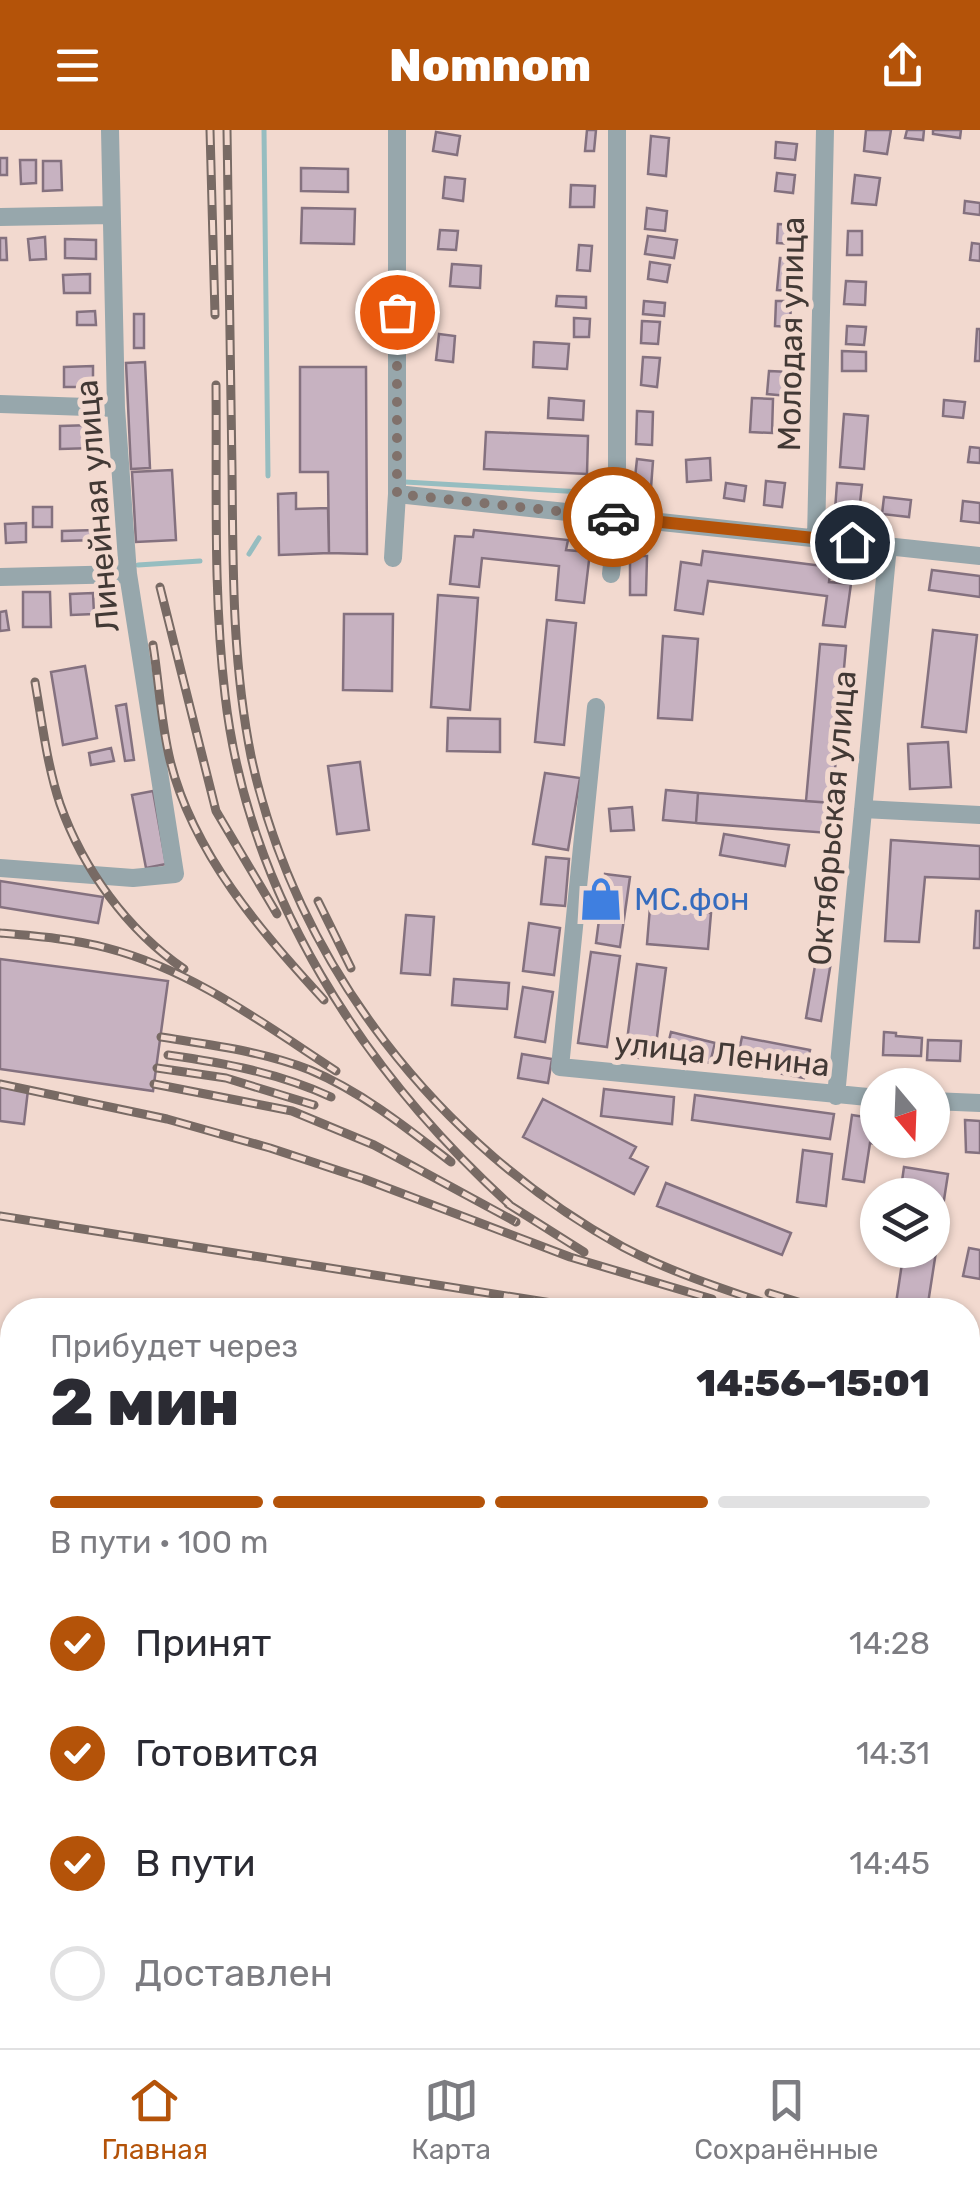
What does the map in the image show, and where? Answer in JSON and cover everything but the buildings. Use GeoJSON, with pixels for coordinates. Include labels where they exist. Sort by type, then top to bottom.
{"type":"FeatureCollection","features":[{"type":"Feature","properties":{"kind":"street","name":"Линейная улица"},"geometry":{"type":"LineString","coordinates":[[0,868],[133,878],[175,874],[128,574],[116,408],[110,130]]}},
{"type":"Feature","properties":{"kind":"street"},"geometry":{"type":"LineString","coordinates":[[394,558],[397,130]]}},
{"type":"Feature","properties":{"kind":"street"},"geometry":{"type":"LineString","coordinates":[[611,574],[617,518],[618,130]]}},
{"type":"Feature","properties":{"kind":"street","name":"Молодая улица"},"geometry":{"type":"LineString","coordinates":[[816,539],[825,130]]}},
{"type":"Feature","properties":{"kind":"street"},"geometry":{"type":"LineString","coordinates":[[0,217],[111,215]]}},
{"type":"Feature","properties":{"kind":"street"},"geometry":{"type":"LineString","coordinates":[[0,404],[116,408]]}},
{"type":"Feature","properties":{"kind":"street"},"geometry":{"type":"LineString","coordinates":[[397,494],[980,556]]}},
{"type":"Feature","properties":{"kind":"street","name":"Октябрьская улица"},"geometry":{"type":"LineString","coordinates":[[836,1096],[888,546]]}},
{"type":"Feature","properties":{"kind":"street"},"geometry":{"type":"LineString","coordinates":[[0,577],[128,574]]}},
{"type":"Feature","properties":{"kind":"street","name":"улица Ленина"},"geometry":{"type":"LineString","coordinates":[[596,706],[560,1067],[860,1097]]}},
{"type":"Feature","properties":{"kind":"street"},"geometry":{"type":"LineString","coordinates":[[863,809],[980,815]]}},
{"type":"Feature","properties":{"kind":"street"},"geometry":{"type":"LineString","coordinates":[[950,1102],[980,1103]]}},
{"type":"Feature","properties":{"kind":"waterway"},"geometry":{"type":"LineString","coordinates":[[264,130],[268,476]]}},
{"type":"Feature","properties":{"kind":"waterway"},"geometry":{"type":"LineString","coordinates":[[405,482],[600,493]]}},
{"type":"Feature","properties":{"kind":"waterway"},"geometry":{"type":"LineString","coordinates":[[249,554],[259,538]]}},
{"type":"Feature","properties":{"kind":"waterway"},"geometry":{"type":"LineString","coordinates":[[138,565],[200,561]]}},
{"type":"Feature","properties":{"kind":"railway"},"geometry":{"type":"LineString","coordinates":[[210,130],[215,315]]}},
{"type":"Feature","properties":{"kind":"railway"},"geometry":{"type":"LineString","coordinates":[[227,130],[233,578],[240,685],[251,756],[272,832],[302,906],[340,976],[384,1041],[436,1102],[493,1157],[556,1205],[623,1247],[682,1274],[751,1298]]}},
{"type":"Feature","properties":{"kind":"railway"},"geometry":{"type":"LineString","coordinates":[[216,385],[221,656],[238,769],[259,841],[287,909],[321,975],[361,1038],[456,1153],[510,1205]]}},
{"type":"Feature","properties":{"kind":"railway"},"geometry":{"type":"LineString","coordinates":[[160,587],[216,811],[277,914]]}},
{"type":"Feature","properties":{"kind":"railway"},"geometry":{"type":"LineString","coordinates":[[153,645],[170,760],[195,827],[254,919],[324,1000]]}},
{"type":"Feature","properties":{"kind":"railway"},"geometry":{"type":"LineString","coordinates":[[35,682],[55,789],[81,852],[126,917],[184,969]]}},
{"type":"Feature","properties":{"kind":"railway"},"geometry":{"type":"LineString","coordinates":[[318,901],[351,968]]}},
{"type":"Feature","properties":{"kind":"railway"},"geometry":{"type":"LineString","coordinates":[[0,933],[94,945],[169,970],[226,1000],[336,1071]]}},
{"type":"Feature","properties":{"kind":"railway"},"geometry":{"type":"LineString","coordinates":[[161,1037],[255,1053],[310,1070],[366,1100],[451,1162]]}},
{"type":"Feature","properties":{"kind":"railway"},"geometry":{"type":"LineString","coordinates":[[168,1055],[251,1070],[331,1097]]}},
{"type":"Feature","properties":{"kind":"railway"},"geometry":{"type":"LineString","coordinates":[[157,1068],[226,1078],[314,1105]]}},
{"type":"Feature","properties":{"kind":"railway"},"geometry":{"type":"LineString","coordinates":[[0,1084],[167,1119],[270,1148],[570,1257],[709,1298]]}},
{"type":"Feature","properties":{"kind":"railway"},"geometry":{"type":"LineString","coordinates":[[154,1084],[292,1111],[374,1145],[516,1222]]}},
{"type":"Feature","properties":{"kind":"railway"},"geometry":{"type":"LineString","coordinates":[[508,1204],[584,1252]]}},
{"type":"Feature","properties":{"kind":"railway"},"geometry":{"type":"LineString","coordinates":[[0,1216],[520,1298]]}},
{"type":"Feature","properties":{"kind":"railway"},"geometry":{"type":"LineString","coordinates":[[769,1293],[785,1298]]}},
{"type":"Feature","properties":{"kind":"way so far"},"geometry":{"type":"LineString","coordinates":[[397,312],[397,494],[613,517]]}},
{"type":"Feature","properties":{"kind":"place","name":"МС.фон"},"geometry":{"type":"Point","coordinates":[601,899]}},
{"type":"Feature","properties":{"kind":"route"},"geometry":{"type":"LineString","coordinates":[[613,517],[852,542]]}}]}
